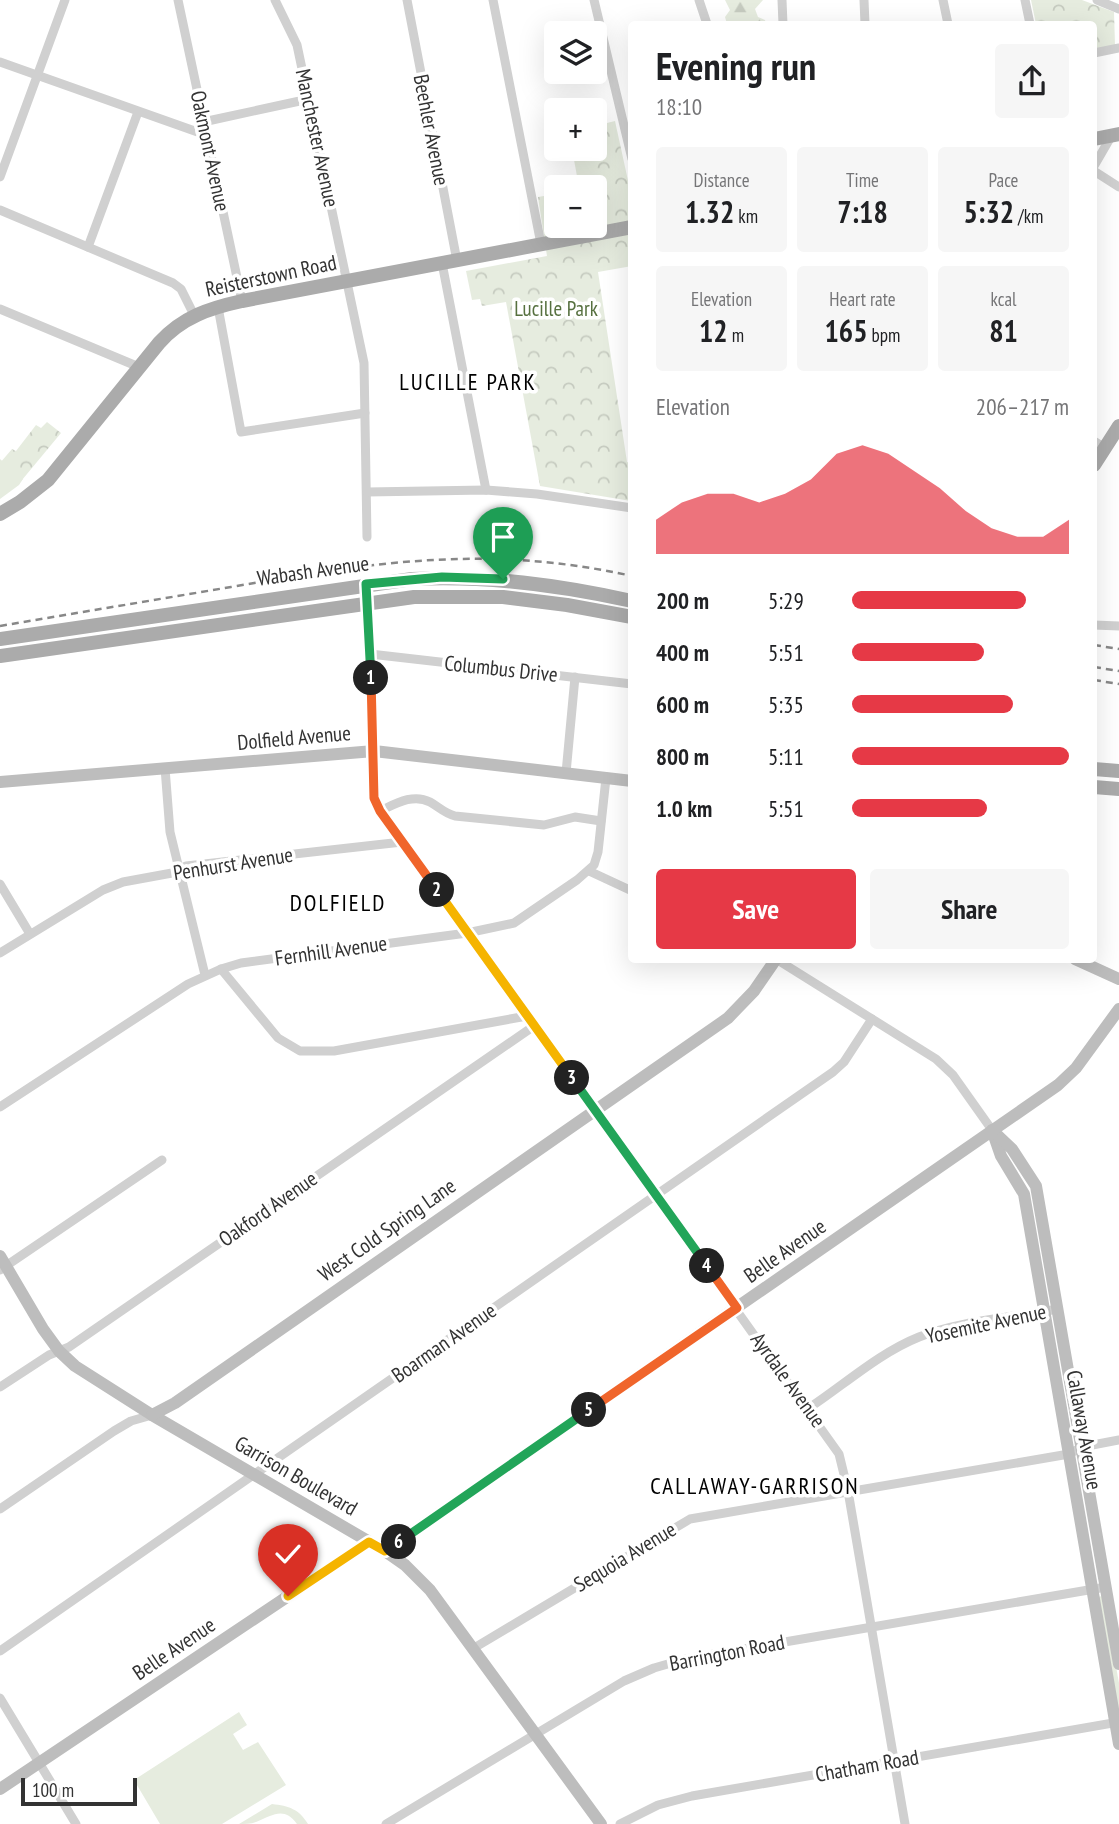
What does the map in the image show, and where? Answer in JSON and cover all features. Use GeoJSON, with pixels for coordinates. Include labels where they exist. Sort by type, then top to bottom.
{"type":"FeatureCollection","features":[{"type":"Feature","properties":{"kind":"main road"},"geometry":{"type":"LineString","coordinates":[[1097,138],[1115,135]]}},
{"type":"Feature","properties":{"kind":"main road","name":"Reisterstown Road"},"geometry":{"type":"LineString","coordinates":[[0,514],[35,492],[48,480],[166,335],[194,315],[242,301],[628,228]]}},
{"type":"Feature","properties":{"kind":"main road"},"geometry":{"type":"LineString","coordinates":[[1099,445],[1119,426]]}},
{"type":"Feature","properties":{"kind":"main road","name":"Wabash Avenue"},"geometry":{"type":"LineString","coordinates":[[0,639],[412,579],[470,577],[535,583],[628,600]]}},
{"type":"Feature","properties":{"kind":"main road","name":"Wabash Avenue"},"geometry":{"type":"LineString","coordinates":[[0,656],[414,597],[503,597],[628,616]]}},
{"type":"Feature","properties":{"kind":"main road"},"geometry":{"type":"LineString","coordinates":[[126,620],[128,638]]}},
{"type":"Feature","properties":{"kind":"main road"},"geometry":{"type":"LineString","coordinates":[[1097,769],[1119,771]]}},
{"type":"Feature","properties":{"kind":"main road"},"geometry":{"type":"LineString","coordinates":[[1097,786],[1119,789]]}},
{"type":"Feature","properties":{"kind":"street"},"geometry":{"type":"LineString","coordinates":[[0,177],[65,0]]}},
{"type":"Feature","properties":{"kind":"street","name":"Oakmont Avenue"},"geometry":{"type":"LineString","coordinates":[[178,0],[242,301]]}},
{"type":"Feature","properties":{"kind":"street","name":"Manchester Avenue"},"geometry":{"type":"LineString","coordinates":[[275,0],[295,38],[364,363],[368,537]]}},
{"type":"Feature","properties":{"kind":"street","name":"Beehler Avenue"},"geometry":{"type":"LineString","coordinates":[[407,0],[486,490]]}},
{"type":"Feature","properties":{"kind":"street"},"geometry":{"type":"LineString","coordinates":[[493,0],[541,244]]}},
{"type":"Feature","properties":{"kind":"street"},"geometry":{"type":"LineString","coordinates":[[594,0],[628,142]]}},
{"type":"Feature","properties":{"kind":"street"},"geometry":{"type":"LineString","coordinates":[[699,0],[706,21]]}},
{"type":"Feature","properties":{"kind":"street"},"geometry":{"type":"LineString","coordinates":[[782,0],[783,21]]}},
{"type":"Feature","properties":{"kind":"street"},"geometry":{"type":"LineString","coordinates":[[864,0],[865,21]]}},
{"type":"Feature","properties":{"kind":"street"},"geometry":{"type":"LineString","coordinates":[[943,0],[946,21]]}},
{"type":"Feature","properties":{"kind":"street"},"geometry":{"type":"LineString","coordinates":[[1025,0],[1029,21]]}},
{"type":"Feature","properties":{"kind":"street"},"geometry":{"type":"LineString","coordinates":[[1097,0],[1119,9]]}},
{"type":"Feature","properties":{"kind":"street"},"geometry":{"type":"LineString","coordinates":[[1097,52],[1119,48]]}},
{"type":"Feature","properties":{"kind":"street"},"geometry":{"type":"LineString","coordinates":[[0,62],[206,135]]}},
{"type":"Feature","properties":{"kind":"street"},"geometry":{"type":"LineString","coordinates":[[203,122],[309,99]]}},
{"type":"Feature","properties":{"kind":"street"},"geometry":{"type":"LineString","coordinates":[[88,247],[138,112]]}},
{"type":"Feature","properties":{"kind":"street"},"geometry":{"type":"LineString","coordinates":[[1097,162],[1115,135]]}},
{"type":"Feature","properties":{"kind":"street"},"geometry":{"type":"LineString","coordinates":[[1097,173],[1119,187]]}},
{"type":"Feature","properties":{"kind":"street"},"geometry":{"type":"LineString","coordinates":[[0,210],[177,285],[194,315]]}},
{"type":"Feature","properties":{"kind":"street"},"geometry":{"type":"LineString","coordinates":[[218,307],[241,432],[365,413]]}},
{"type":"Feature","properties":{"kind":"street"},"geometry":{"type":"LineString","coordinates":[[0,309],[139,367]]}},
{"type":"Feature","properties":{"kind":"street"},"geometry":{"type":"LineString","coordinates":[[367,492],[486,490],[537,494],[628,507]]}},
{"type":"Feature","properties":{"kind":"street","name":"Ayrdale Avenue"},"geometry":{"type":"LineString","coordinates":[[366,584],[374,798],[380,811],[809,1408],[839,1454],[848,1491],[905,1824]]}},
{"type":"Feature","properties":{"kind":"street"},"geometry":{"type":"LineString","coordinates":[[1097,625],[1119,626]]}},
{"type":"Feature","properties":{"kind":"street","name":"Columbus Drive"},"geometry":{"type":"LineString","coordinates":[[370,654],[628,684]]}},
{"type":"Feature","properties":{"kind":"street"},"geometry":{"type":"LineString","coordinates":[[566,773],[575,677]]}},
{"type":"Feature","properties":{"kind":"street","name":"Dolfield Avenue"},"geometry":{"type":"LineString","coordinates":[[0,782],[374,751],[628,781]]}},
{"type":"Feature","properties":{"kind":"street"},"geometry":{"type":"LineString","coordinates":[[165,768],[168,815],[205,975]]}},
{"type":"Feature","properties":{"kind":"street"},"geometry":{"type":"LineString","coordinates":[[606,778],[596,859],[589,871],[628,889]]}},
{"type":"Feature","properties":{"kind":"street"},"geometry":{"type":"LineString","coordinates":[[380,811],[416,799],[431,802],[442,811],[455,816],[544,825],[575,817],[601,821]]}},
{"type":"Feature","properties":{"kind":"street","name":"Penhurst Avenue"},"geometry":{"type":"LineString","coordinates":[[0,953],[111,886],[186,866],[402,842]]}},
{"type":"Feature","properties":{"kind":"street","name":"Fernhill Avenue"},"geometry":{"type":"LineString","coordinates":[[0,1107],[172,993],[205,975],[241,963],[467,933],[513,923],[589,871]]}},
{"type":"Feature","properties":{"kind":"street"},"geometry":{"type":"LineString","coordinates":[[0,884],[30,934]]}},
{"type":"Feature","properties":{"kind":"street","name":"West Cold Spring Lane"},"geometry":{"type":"LineString","coordinates":[[0,1509],[114,1431],[131,1421],[175,1404],[728,1018],[754,991],[773,963]]}},
{"type":"Feature","properties":{"kind":"street","name":"Callaway Avenue"},"geometry":{"type":"LineString","coordinates":[[782,963],[944,1066],[992,1130],[1012,1149],[1036,1185],[1069,1454],[1119,1744]]}},
{"type":"Feature","properties":{"kind":"street"},"geometry":{"type":"LineString","coordinates":[[1084,963],[1119,979]]}},
{"type":"Feature","properties":{"kind":"street"},"geometry":{"type":"LineString","coordinates":[[220,969],[278,1038],[300,1051],[321,1052],[527,1016]]}},
{"type":"Feature","properties":{"kind":"street","name":"Belle Avenue"},"geometry":{"type":"LineString","coordinates":[[385,1551],[1067,1078],[1119,1009]]}},
{"type":"Feature","properties":{"kind":"street","name":"Boarman Avenue"},"geometry":{"type":"LineString","coordinates":[[0,1651],[839,1067],[872,1019]]}},
{"type":"Feature","properties":{"kind":"street","name":"Oakford Avenue"},"geometry":{"type":"LineString","coordinates":[[0,1387],[49,1354],[69,1347],[534,1026]]}},
{"type":"Feature","properties":{"kind":"street","name":"Callaway Avenue"},"geometry":{"type":"LineString","coordinates":[[992,1130],[1001,1156],[1024,1194],[1082,1447],[1119,1664]]}},
{"type":"Feature","properties":{"kind":"street"},"geometry":{"type":"LineString","coordinates":[[2,1264],[162,1160]]}},
{"type":"Feature","properties":{"kind":"street"},"geometry":{"type":"LineString","coordinates":[[1024,1194],[1036,1185]]}},
{"type":"Feature","properties":{"kind":"street","name":"Garrison Boulevard"},"geometry":{"type":"LineString","coordinates":[[2,1264],[59,1351],[75,1366],[152,1415],[385,1551],[423,1581],[601,1824]]}},
{"type":"Feature","properties":{"kind":"street","name":"Yosemite Avenue"},"geometry":{"type":"LineString","coordinates":[[809,1408],[917,1338],[948,1328],[1051,1310]]}},
{"type":"Feature","properties":{"kind":"street","name":"Sequoia Avenue"},"geometry":{"type":"LineString","coordinates":[[474,1648],[690,1519],[1069,1454],[1082,1447],[1119,1440]]}},
{"type":"Feature","properties":{"kind":"street","name":"Belle Avenue"},"geometry":{"type":"LineString","coordinates":[[0,1788],[369,1542]]}},
{"type":"Feature","properties":{"kind":"street","name":"Barrington Road"},"geometry":{"type":"LineString","coordinates":[[386,1824],[624,1681],[654,1668],[685,1659],[1106,1587]]}},
{"type":"Feature","properties":{"kind":"street"},"geometry":{"type":"LineString","coordinates":[[0,1698],[76,1824]]}},
{"type":"Feature","properties":{"kind":"street","name":"Chatham Road"},"geometry":{"type":"LineString","coordinates":[[620,1824],[646,1809],[673,1800],[1117,1722]]}},
{"type":"Feature","properties":{"kind":"green space"},"geometry":{"type":"Polygon","coordinates":[[[725,0],[763,0],[755,9],[758,17],[765,21],[726,21],[725,17],[730,10],[725,0]]]}},
{"type":"Feature","properties":{"kind":"green space"},"geometry":{"type":"Polygon","coordinates":[[[1031,0],[1082,0],[1114,12],[1115,45],[1097,48],[1097,21],[1035,21],[1031,0]]]}},
{"type":"Feature","properties":{"kind":"green space","name":"Lucille Park"},"geometry":{"type":"Polygon","coordinates":[[[615,121],[628,181],[628,267],[598,272],[628,462],[628,501],[540,486],[506,302],[482,306],[480,299],[472,300],[466,271],[547,256],[544,238],[607,238],[607,175],[577,175],[574,161],[607,161],[607,123],[615,121]]]}},
{"type":"Feature","properties":{"kind":"green space","name":"Lucille Park"},"geometry":{"type":"Polygon","coordinates":[[[544,196],[544,236],[538,197],[544,196]]]}},
{"type":"Feature","properties":{"kind":"green space"},"geometry":{"type":"Polygon","coordinates":[[[47,422],[61,433],[22,480],[0,463],[12,449],[16,451],[36,425],[41,428],[47,422]]]}},
{"type":"Feature","properties":{"kind":"green space"},"geometry":{"type":"Polygon","coordinates":[[[0,459],[23,479],[0,499],[0,459]]]}},
{"type":"Feature","properties":{"kind":"green space"},"geometry":{"type":"Polygon","coordinates":[[[1103,1596],[1119,1683],[1119,1712],[1097,1597],[1103,1596]]]}},
{"type":"Feature","properties":{"kind":"green space"},"geometry":{"type":"Polygon","coordinates":[[[239,1712],[247,1725],[233,1734],[243,1750],[258,1742],[286,1785],[222,1824],[160,1824],[134,1780],[239,1712]]]}},
{"type":"Feature","properties":{"kind":"green space"},"geometry":{"type":"Polygon","coordinates":[[[272,1804],[293,1809],[308,1824],[297,1824],[288,1815],[278,1814],[252,1823],[239,1824],[272,1804]]]}},
{"type":"Feature","properties":{"kind":"railway"},"geometry":{"type":"LineString","coordinates":[[0,626],[333,570],[431,560],[529,561],[579,566],[628,575]]}},
{"type":"Feature","properties":{"kind":"railway"},"geometry":{"type":"LineString","coordinates":[[1097,645],[1119,649]]}},
{"type":"Feature","properties":{"kind":"railway"},"geometry":{"type":"LineString","coordinates":[[1097,667],[1119,671]]}},
{"type":"Feature","properties":{"kind":"railway"},"geometry":{"type":"LineString","coordinates":[[1097,680],[1119,684]]}},
{"type":"Feature","properties":{"kind":"district","name":"LUCILLE PARK"},"geometry":{"type":"Point","coordinates":[468,382]}},
{"type":"Feature","properties":{"kind":"district","name":"DOLFIELD"},"geometry":{"type":"Point","coordinates":[338,903]}},
{"type":"Feature","properties":{"kind":"district","name":"CALLAWAY-GARRISON"},"geometry":{"type":"Point","coordinates":[755,1486]}},
{"type":"Feature","properties":{"kind":"route"},"geometry":{"type":"LineString","coordinates":[[288,1596],[369,1542],[385,1551],[737,1308],[402,842],[374,798],[373,699],[366,584],[442,577],[503,579]]}}]}
